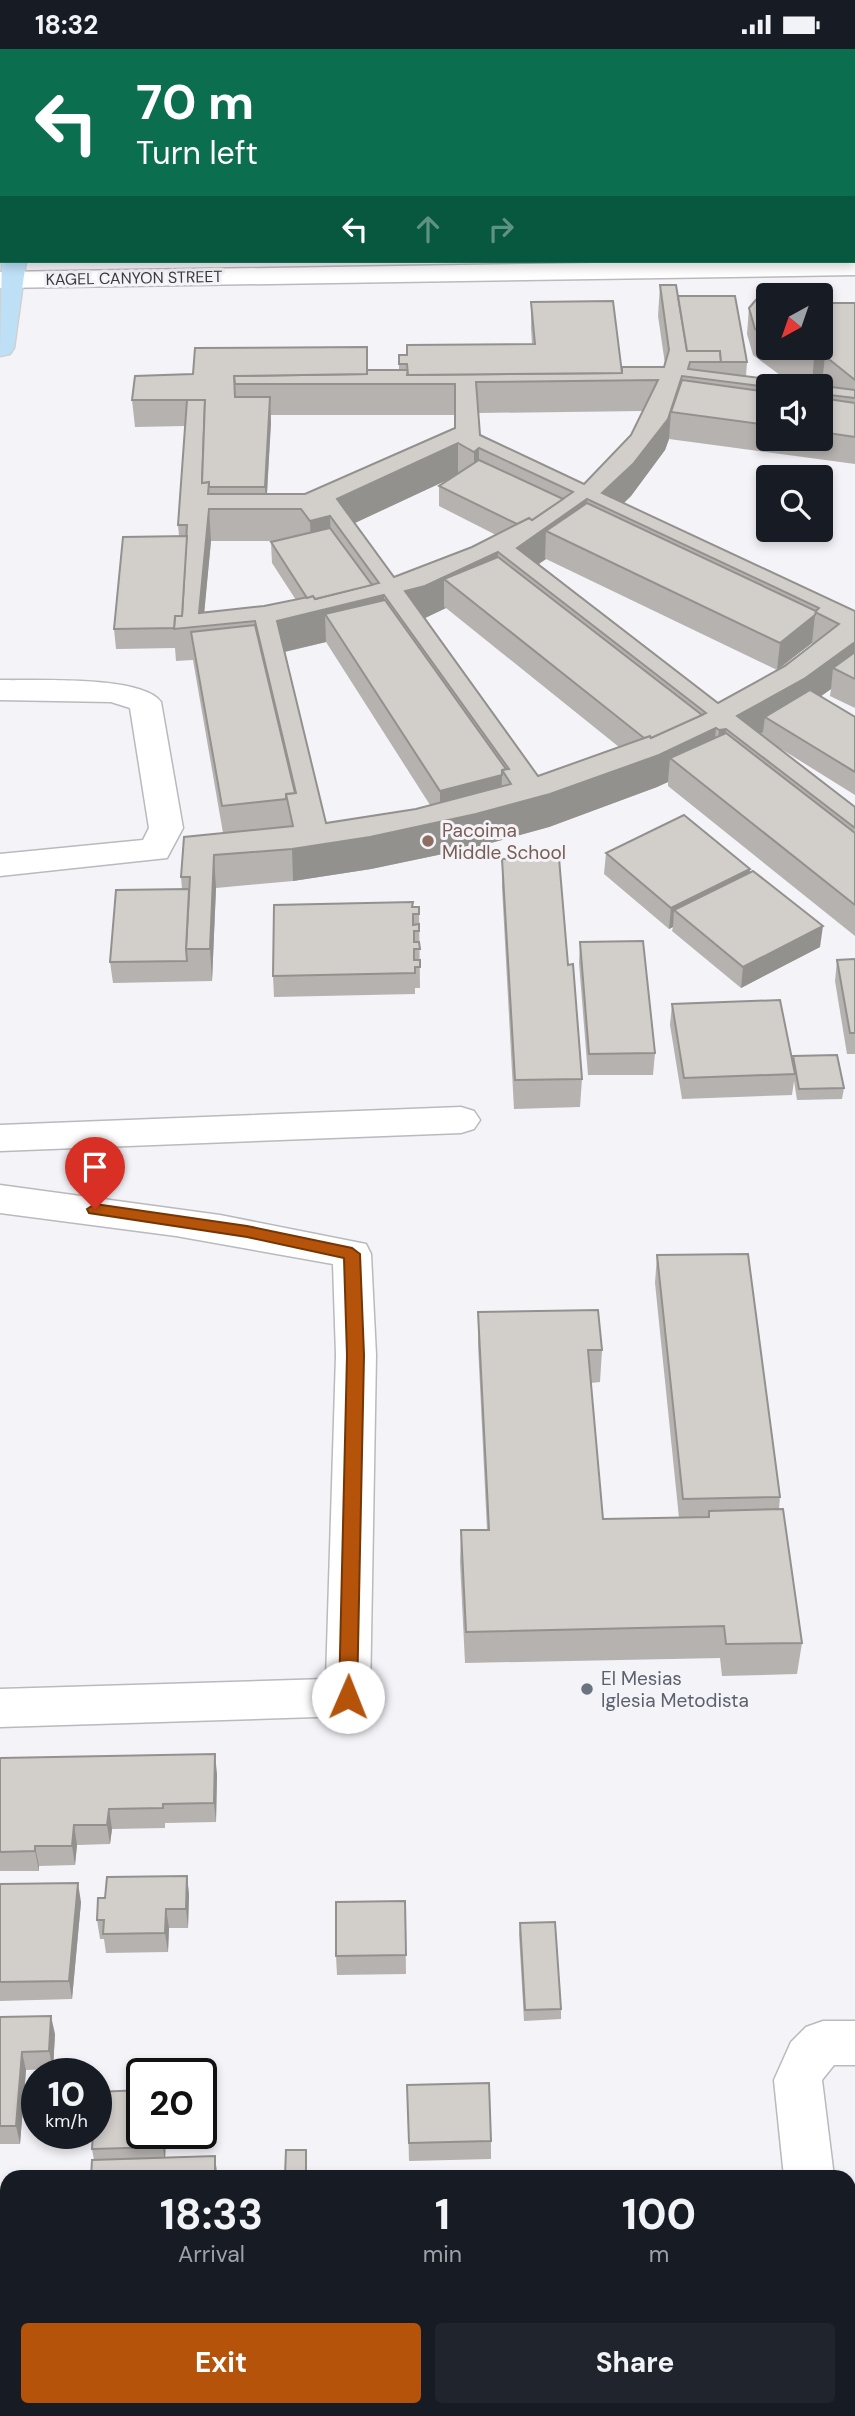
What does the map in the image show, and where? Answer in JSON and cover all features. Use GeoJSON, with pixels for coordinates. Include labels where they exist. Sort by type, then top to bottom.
{"type":"FeatureCollection","features":[{"type":"Feature","properties":{"kind":"main road"},"geometry":{"type":"LineString","coordinates":[[0,348],[8,273]]}},
{"type":"Feature","properties":{"kind":"street","name":"KAGEL CANYON STREET"},"geometry":{"type":"LineString","coordinates":[[8,273],[855,267]]}},
{"type":"Feature","properties":{"kind":"street"},"geometry":{"type":"LineString","coordinates":[[0,689],[114,692],[145,702],[166,828],[155,850],[0,865]]}},
{"type":"Feature","properties":{"kind":"street"},"geometry":{"type":"LineString","coordinates":[[0,1138],[461,1120]]}},
{"type":"Feature","properties":{"kind":"street"},"geometry":{"type":"LineString","coordinates":[[0,1199],[118,1212],[247,1231],[352,1254],[356,1355],[348,1697],[0,1708]]}},
{"type":"Feature","properties":{"kind":"street"},"geometry":{"type":"LineString","coordinates":[[808,2170],[798,2080],[808,2058],[823,2043],[855,2043]]}},
{"type":"Feature","properties":{"kind":"building"},"geometry":{"type":"Polygon","coordinates":[[[660,285],[676,285],[687,351],[720,351],[721,362],[690,362],[688,369],[756,378],[756,385],[682,376],[668,419],[633,464],[602,493],[855,611],[855,642],[804,679],[737,716],[855,807],[855,828],[726,729],[716,728],[659,755],[550,794],[476,814],[370,837],[292,849],[214,855],[210,949],[186,949],[190,877],[181,877],[184,837],[293,826],[286,794],[296,793],[255,621],[174,629],[175,616],[182,616],[187,525],[178,525],[187,400],[205,400],[202,483],[209,482],[208,494],[305,494],[455,428],[455,384],[235,384],[234,376],[367,374],[367,370],[408,370],[407,375],[622,373],[622,367],[664,367],[669,350],[660,285]],[[658,380],[476,382],[480,435],[584,484],[631,435],[658,380]],[[458,443],[337,499],[394,577],[472,547],[529,518],[532,520],[573,492],[479,448],[474,452],[458,443]],[[587,499],[517,548],[718,703],[785,666],[839,624],[815,612],[819,608],[587,499]],[[209,509],[199,613],[264,606],[313,596],[315,599],[379,583],[330,516],[310,521],[301,509],[209,509]],[[498,552],[425,586],[405,591],[538,776],[650,736],[651,738],[706,713],[498,552]],[[384,595],[277,621],[326,823],[416,809],[511,784],[502,770],[509,769],[384,595]]]}},
{"type":"Feature","properties":{"kind":"building"},"geometry":{"type":"Polygon","coordinates":[[[678,296],[735,296],[747,362],[721,362],[720,351],[687,351],[678,296]]]}},
{"type":"Feature","properties":{"kind":"building"},"geometry":{"type":"Polygon","coordinates":[[[756,300],[756,330],[755,329],[749,308],[756,300]]]}},
{"type":"Feature","properties":{"kind":"building"},"geometry":{"type":"Polygon","coordinates":[[[613,301],[622,373],[408,375],[407,364],[399,364],[399,355],[407,355],[407,345],[535,344],[531,302],[613,301]]]}},
{"type":"Feature","properties":{"kind":"building"},"geometry":{"type":"Polygon","coordinates":[[[833,303],[855,303],[855,380],[831,361],[833,303]]]}},
{"type":"Feature","properties":{"kind":"building"},"geometry":{"type":"Polygon","coordinates":[[[367,347],[367,374],[234,376],[235,397],[270,397],[265,487],[209,487],[209,482],[202,483],[205,400],[132,400],[135,376],[193,374],[195,348],[367,347]]]}},
{"type":"Feature","properties":{"kind":"building"},"geometry":{"type":"Polygon","coordinates":[[[682,380],[756,390],[756,423],[671,412],[682,380]]]}},
{"type":"Feature","properties":{"kind":"building"},"geometry":{"type":"Polygon","coordinates":[[[833,387],[855,390],[855,398],[833,395],[833,387]]]}},
{"type":"Feature","properties":{"kind":"building"},"geometry":{"type":"Polygon","coordinates":[[[833,400],[855,403],[855,437],[833,434],[833,400]]]}},
{"type":"Feature","properties":{"kind":"building"},"geometry":{"type":"Polygon","coordinates":[[[479,460],[563,499],[532,520],[529,518],[517,524],[439,486],[479,460]]]}},
{"type":"Feature","properties":{"kind":"building"},"geometry":{"type":"Polygon","coordinates":[[[587,503],[816,611],[815,615],[780,643],[546,531],[587,503]]]}},
{"type":"Feature","properties":{"kind":"building"},"geometry":{"type":"Polygon","coordinates":[[[330,528],[372,585],[315,599],[313,596],[307,598],[271,542],[330,528]]]}},
{"type":"Feature","properties":{"kind":"building"},"geometry":{"type":"Polygon","coordinates":[[[187,536],[182,616],[175,616],[174,628],[114,629],[123,537],[187,536]]]}},
{"type":"Feature","properties":{"kind":"building"},"geometry":{"type":"Polygon","coordinates":[[[498,557],[702,715],[651,738],[644,738],[444,579],[498,557]]]}},
{"type":"Feature","properties":{"kind":"building"},"geometry":{"type":"Polygon","coordinates":[[[385,600],[506,769],[502,770],[502,775],[440,791],[325,614],[385,600]]]}},
{"type":"Feature","properties":{"kind":"building"},"geometry":{"type":"Polygon","coordinates":[[[255,625],[295,793],[286,794],[286,799],[222,806],[191,632],[255,625]]]}},
{"type":"Feature","properties":{"kind":"building"},"geometry":{"type":"Polygon","coordinates":[[[855,652],[855,679],[833,668],[855,652]]]}},
{"type":"Feature","properties":{"kind":"building"},"geometry":{"type":"Polygon","coordinates":[[[810,690],[855,717],[855,772],[765,717],[810,690]]]}},
{"type":"Feature","properties":{"kind":"building"},"geometry":{"type":"Polygon","coordinates":[[[726,733],[855,833],[855,905],[670,758],[726,733]]]}},
{"type":"Feature","properties":{"kind":"building"},"geometry":{"type":"Polygon","coordinates":[[[684,815],[750,869],[671,908],[606,853],[684,815]]]}},
{"type":"Feature","properties":{"kind":"building"},"geometry":{"type":"Polygon","coordinates":[[[559,858],[568,965],[573,964],[582,1079],[515,1080],[502,859],[559,858]]]}},
{"type":"Feature","properties":{"kind":"building"},"geometry":{"type":"Polygon","coordinates":[[[753,871],[823,926],[743,967],[674,910],[753,871]]]}},
{"type":"Feature","properties":{"kind":"building"},"geometry":{"type":"Polygon","coordinates":[[[189,889],[187,961],[110,962],[116,890],[189,889]]]}},
{"type":"Feature","properties":{"kind":"building"},"geometry":{"type":"Polygon","coordinates":[[[413,902],[412,907],[419,907],[419,914],[413,914],[413,925],[419,924],[419,931],[414,931],[414,942],[419,942],[420,949],[414,949],[414,960],[420,960],[420,967],[415,967],[415,973],[273,976],[274,905],[413,902]]]}},
{"type":"Feature","properties":{"kind":"building"},"geometry":{"type":"Polygon","coordinates":[[[643,941],[655,1053],[589,1054],[580,942],[643,941]]]}},
{"type":"Feature","properties":{"kind":"building"},"geometry":{"type":"Polygon","coordinates":[[[855,959],[855,1033],[850,1033],[837,960],[855,959]]]}},
{"type":"Feature","properties":{"kind":"building"},"geometry":{"type":"Polygon","coordinates":[[[780,1000],[795,1074],[684,1078],[672,1004],[780,1000]]]}},
{"type":"Feature","properties":{"kind":"building"},"geometry":{"type":"Polygon","coordinates":[[[837,1055],[844,1088],[799,1089],[793,1056],[837,1055]]]}},
{"type":"Feature","properties":{"kind":"building"},"geometry":{"type":"Polygon","coordinates":[[[748,1254],[780,1497],[683,1499],[657,1255],[748,1254]]]}},
{"type":"Feature","properties":{"kind":"building"},"geometry":{"type":"Polygon","coordinates":[[[598,1310],[602,1350],[588,1350],[603,1519],[709,1517],[709,1511],[783,1509],[802,1643],[726,1644],[724,1626],[466,1632],[461,1530],[489,1530],[478,1312],[598,1310]]]}},
{"type":"Feature","properties":{"kind":"building"},"geometry":{"type":"Polygon","coordinates":[[[215,1754],[214,1803],[109,1809],[107,1825],[74,1825],[72,1846],[35,1846],[35,1851],[0,1852],[0,1758],[215,1754]]]}},
{"type":"Feature","properties":{"kind":"building"},"geometry":{"type":"Polygon","coordinates":[[[187,1876],[186,1909],[166,1909],[165,1933],[103,1934],[104,1920],[97,1920],[98,1898],[105,1898],[107,1877],[187,1876]]]}},
{"type":"Feature","properties":{"kind":"building"},"geometry":{"type":"Polygon","coordinates":[[[78,1883],[69,1981],[0,1982],[0,1884],[78,1883]]]}},
{"type":"Feature","properties":{"kind":"building"},"geometry":{"type":"Polygon","coordinates":[[[405,1901],[406,1955],[336,1956],[336,1902],[405,1901]]]}},
{"type":"Feature","properties":{"kind":"building"},"geometry":{"type":"Polygon","coordinates":[[[555,1922],[561,2009],[525,2010],[520,1923],[555,1922]]]}},
{"type":"Feature","properties":{"kind":"building"},"geometry":{"type":"Polygon","coordinates":[[[51,2016],[49,2051],[22,2052],[16,2126],[0,2126],[0,2017],[51,2016]]]}},
{"type":"Feature","properties":{"kind":"building"},"geometry":{"type":"Polygon","coordinates":[[[489,2083],[491,2141],[409,2143],[407,2085],[489,2083]]]}},
{"type":"Feature","properties":{"kind":"building"},"geometry":{"type":"Polygon","coordinates":[[[112,2091],[126,2091],[126,2148],[112,2148],[112,2091]]]}},
{"type":"Feature","properties":{"kind":"building"},"geometry":{"type":"Polygon","coordinates":[[[286,2150],[306,2150],[306,2170],[285,2170],[286,2150]]]}},
{"type":"Feature","properties":{"kind":"building"},"geometry":{"type":"Polygon","coordinates":[[[215,2156],[215,2170],[91,2170],[92,2160],[215,2156]]]}},
{"type":"Feature","properties":{"kind":"place","name":"Pacoima Middle School"},"geometry":{"type":"Point","coordinates":[428,841]}},
{"type":"Feature","properties":{"kind":"place","name":"El Mesias Iglesia Metodista"},"geometry":{"type":"Point","coordinates":[587,1689]}},
{"type":"Feature","properties":{"kind":"route"},"geometry":{"type":"LineString","coordinates":[[95,1209],[247,1231],[352,1254],[356,1355],[348,1697]]}}]}
